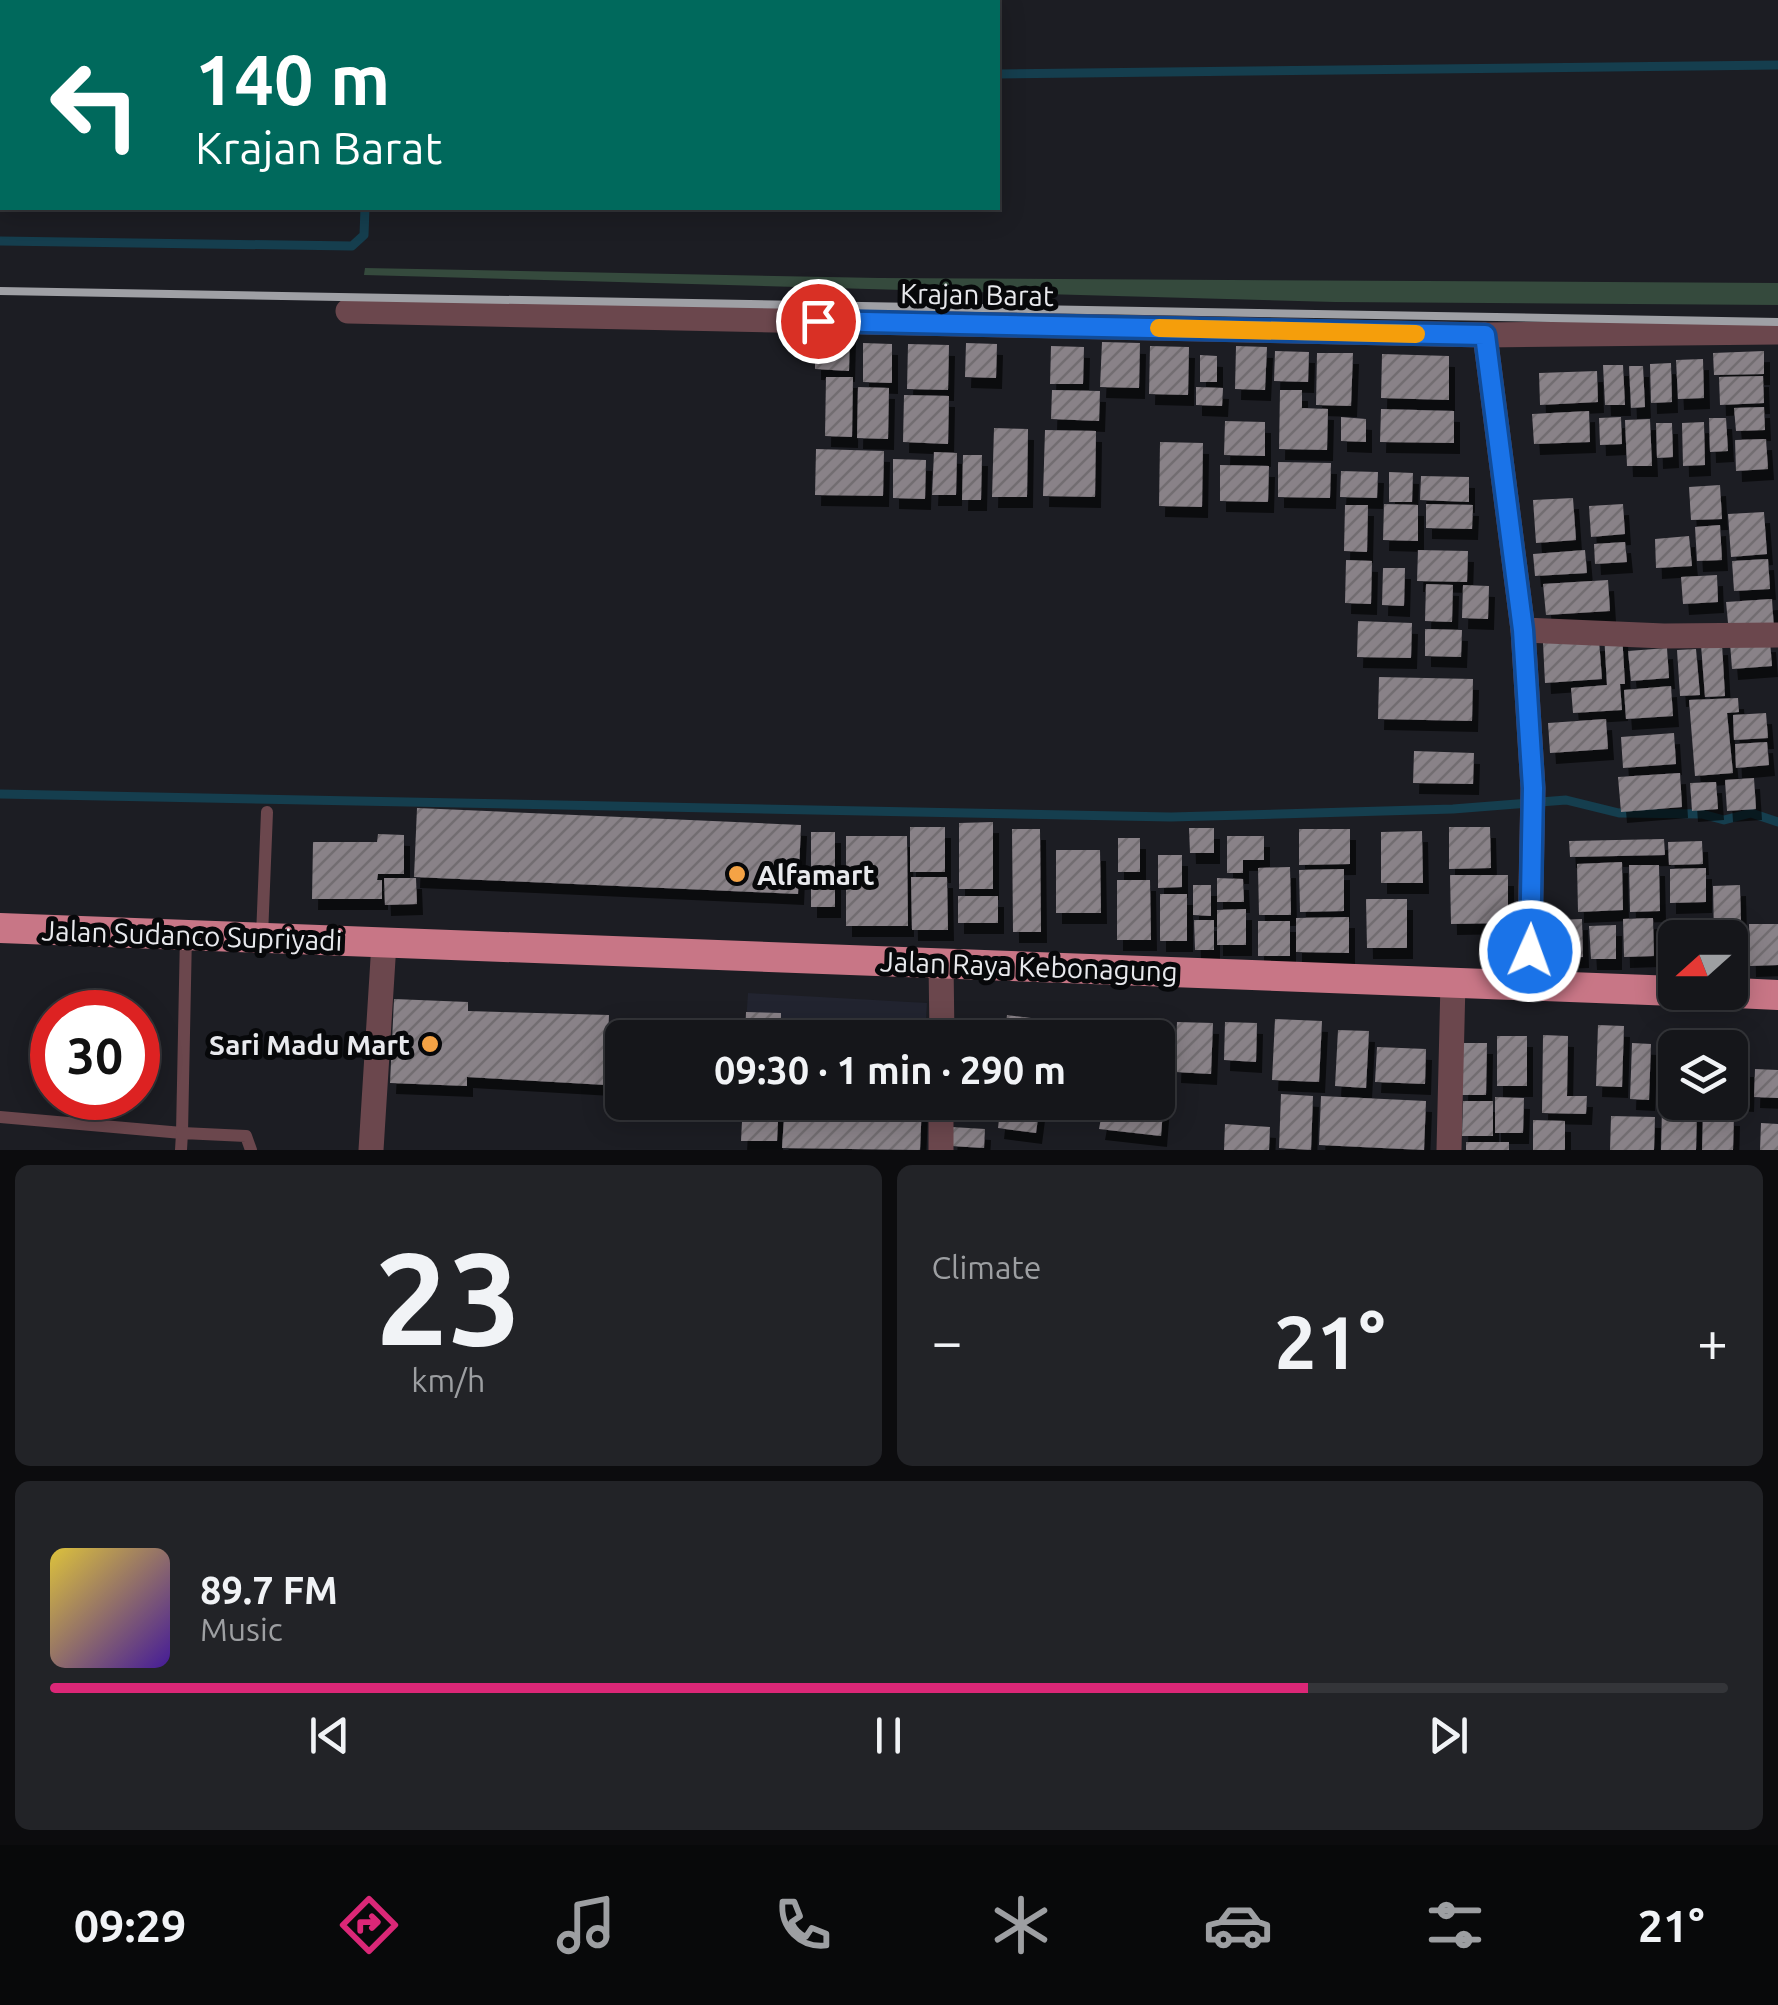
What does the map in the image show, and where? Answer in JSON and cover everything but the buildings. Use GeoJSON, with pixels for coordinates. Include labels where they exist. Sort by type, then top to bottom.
{"type":"FeatureCollection","features":[{"type":"Feature","properties":{"kind":"highway","name":"Jalan Sudanco Supriyadi"},"geometry":{"type":"LineString","coordinates":[[0,928],[384,943]]}},
{"type":"Feature","properties":{"kind":"highway","name":"Jalan Raya Kebonagung"},"geometry":{"type":"LineString","coordinates":[[384,943],[1658,990]]}},
{"type":"Feature","properties":{"kind":"highway"},"geometry":{"type":"LineString","coordinates":[[1748,994],[1778,995]]}},
{"type":"Feature","properties":{"kind":"street","name":"Krajan Barat"},"geometry":{"type":"LineString","coordinates":[[348,311],[1485,335],[1778,332]]}},
{"type":"Feature","properties":{"kind":"street"},"geometry":{"type":"LineString","coordinates":[[1485,335],[1523,630],[1533,788],[1529,984]]}},
{"type":"Feature","properties":{"kind":"street"},"geometry":{"type":"LineString","coordinates":[[1523,630],[1778,636]]}},
{"type":"Feature","properties":{"kind":"street"},"geometry":{"type":"LineString","coordinates":[[371,1150],[384,943]]}},
{"type":"Feature","properties":{"kind":"street"},"geometry":{"type":"LineString","coordinates":[[941,962],[942,1020]]}},
{"type":"Feature","properties":{"kind":"street"},"geometry":{"type":"LineString","coordinates":[[1450,1150],[1453,982]]}},
{"type":"Feature","properties":{"kind":"street"},"geometry":{"type":"LineString","coordinates":[[940,1150],[941,1120]]}},
{"type":"Feature","properties":{"kind":"lane"},"geometry":{"type":"LineString","coordinates":[[262,936],[267,812]]}},
{"type":"Feature","properties":{"kind":"lane"},"geometry":{"type":"LineString","coordinates":[[181,1150],[186,934]]}},
{"type":"Feature","properties":{"kind":"lane"},"geometry":{"type":"LineString","coordinates":[[0,1116],[246,1136],[251,1150]]}},
{"type":"Feature","properties":{"kind":"shaded area"},"geometry":{"type":"Polygon","coordinates":[[[748,993],[927,1003],[926,1020],[746,1020],[748,993]]]}},
{"type":"Feature","properties":{"kind":"green space"},"geometry":{"type":"Polygon","coordinates":[[[365,268],[879,278],[1778,283],[1778,305],[1335,302],[364,275],[365,268]]]}},
{"type":"Feature","properties":{"kind":"waterway"},"geometry":{"type":"LineString","coordinates":[[1000,74],[1778,65]]}},
{"type":"Feature","properties":{"kind":"waterway"},"geometry":{"type":"LineString","coordinates":[[0,241],[352,246],[364,235],[365,210]]}},
{"type":"Feature","properties":{"kind":"waterway"},"geometry":{"type":"LineString","coordinates":[[0,794],[1171,817],[1453,809],[1566,800],[1619,813],[1702,814],[1724,820],[1751,813],[1778,822]]}},
{"type":"Feature","properties":{"kind":"railway"},"geometry":{"type":"LineString","coordinates":[[0,291],[1778,322]]}},
{"type":"Feature","properties":{"kind":"slow traffic"},"geometry":{"type":"LineString","coordinates":[[1159,328],[1416,334]]}},
{"type":"Feature","properties":{"kind":"place","name":"Alfamart"},"geometry":{"type":"Point","coordinates":[737,874]}},
{"type":"Feature","properties":{"kind":"place","name":"Sari Madu Mart"},"geometry":{"type":"Point","coordinates":[430,1044]}},
{"type":"Feature","properties":{"kind":"route"},"geometry":{"type":"LineString","coordinates":[[818,321],[1485,335],[1523,630],[1533,788],[1530,951]]}}]}
